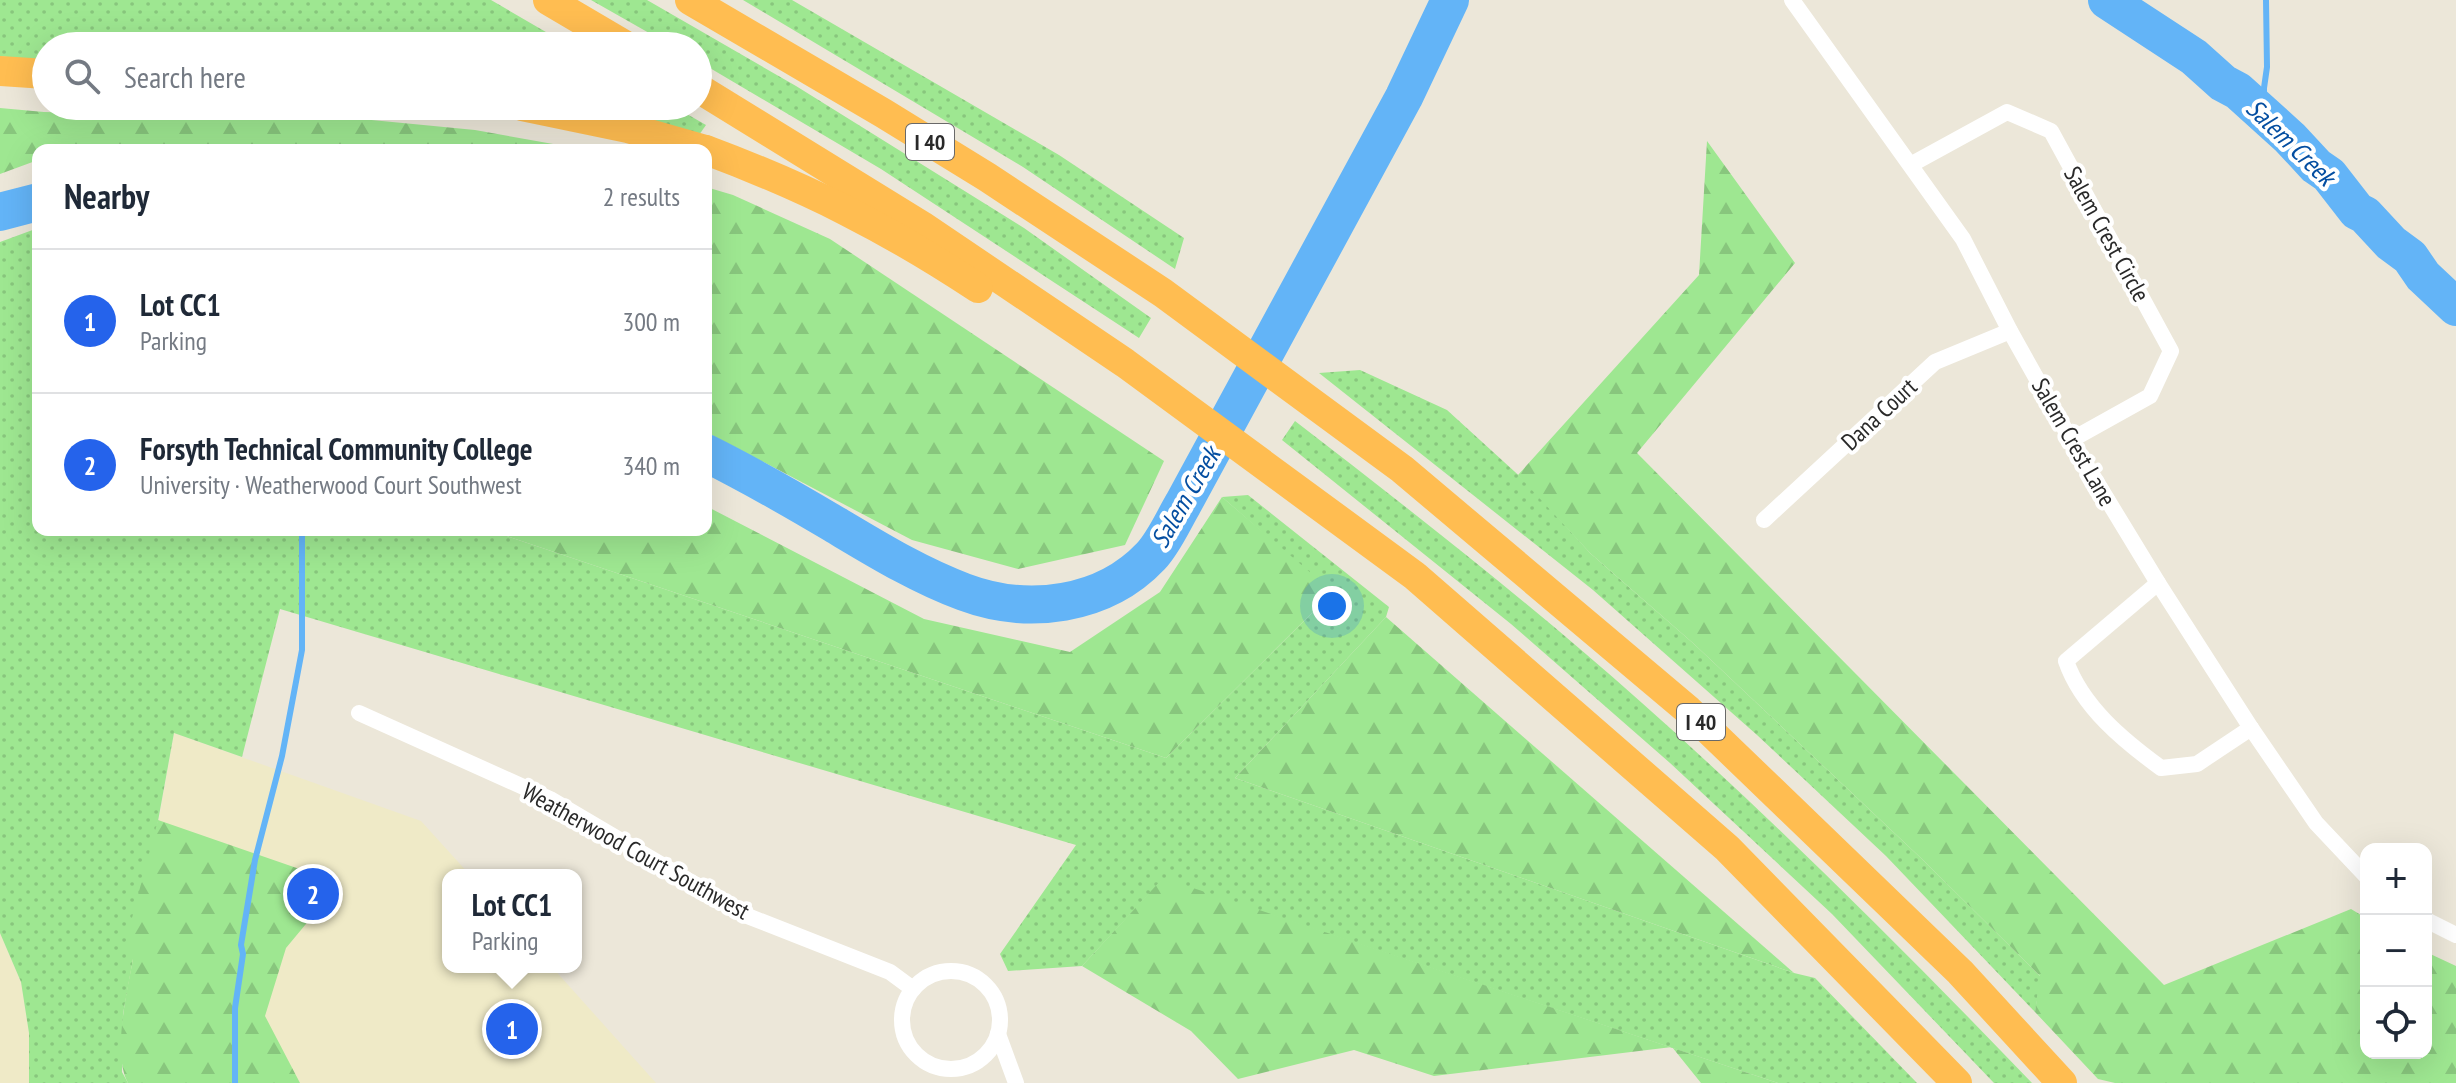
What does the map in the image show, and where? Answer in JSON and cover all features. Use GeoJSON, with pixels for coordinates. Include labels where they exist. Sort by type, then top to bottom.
{"type":"FeatureCollection","features":[{"type":"Feature","properties":{"kind":"highway"},"geometry":{"type":"LineString","coordinates":[[548,0],[602,32]]}},
{"type":"Feature","properties":{"kind":"highway","name":"I 40"},"geometry":{"type":"LineString","coordinates":[[690,0],[987,177],[1163,293],[1402,469],[1688,710],[1960,972],[2062,1083]]}},
{"type":"Feature","properties":{"kind":"highway"},"geometry":{"type":"LineString","coordinates":[[0,71],[32,73]]}},
{"type":"Feature","properties":{"kind":"highway"},"geometry":{"type":"LineString","coordinates":[[712,97],[910,218],[1125,363],[1415,576],[1727,848],[1957,1083]]}},
{"type":"Feature","properties":{"kind":"highway"},"geometry":{"type":"LineString","coordinates":[[589,120],[685,144]]}},
{"type":"Feature","properties":{"kind":"highway"},"geometry":{"type":"LineString","coordinates":[[712,152],[829,200],[910,244],[1063,343],[1125,363]]}},
{"type":"Feature","properties":{"kind":"street","name":"Salem Crest Lane"},"geometry":{"type":"LineString","coordinates":[[1792,0],[1963,239],[2071,440],[2251,728],[2316,823],[2360,870]]}},
{"type":"Feature","properties":{"kind":"street","name":"Salem Crest Circle"},"geometry":{"type":"LineString","coordinates":[[1912,164],[2007,112],[2051,131],[2171,351],[2150,396],[2071,440]]}},
{"type":"Feature","properties":{"kind":"street","name":"Dana Court"},"geometry":{"type":"LineString","coordinates":[[1764,520],[1935,362],[2010,331]]}},
{"type":"Feature","properties":{"kind":"street"},"geometry":{"type":"LineString","coordinates":[[2158,583],[2066,661],[2073,681],[2122,740],[2161,768],[2197,764],[2251,728]]}},
{"type":"Feature","properties":{"kind":"street","name":"Weatherwood Court Southwest"},"geometry":{"type":"LineString","coordinates":[[359,713],[550,799],[750,917],[890,972],[913,989]]}},
{"type":"Feature","properties":{"kind":"street"},"geometry":{"type":"LineString","coordinates":[[2432,923],[2456,935]]}},
{"type":"Feature","properties":{"kind":"street"},"geometry":{"type":"LineString","coordinates":[[937,1067],[952,1069],[981,1059],[992,1048],[998,1034],[1000,1017],[996,1001],[987,987],[973,976],[958,971],[941,972],[925,978],[913,989],[905,1003],[902,1019],[904,1034],[917,1054],[958,1083]]}},
{"type":"Feature","properties":{"kind":"street"},"geometry":{"type":"LineString","coordinates":[[998,1034],[1016,1083]]}},
{"type":"Feature","properties":{"kind":"shaded area"},"geometry":{"type":"Polygon","coordinates":[[[174,733],[421,821],[465,869],[442,869],[442,973],[557,973],[656,1083],[128,1083],[124,948],[155,841],[174,733]]]}},
{"type":"Feature","properties":{"kind":"shaded area"},"geometry":{"type":"Polygon","coordinates":[[[0,933],[21,982],[29,1033],[29,1083],[0,1083],[0,933]]]}},
{"type":"Feature","properties":{"kind":"green space"},"geometry":{"type":"Polygon","coordinates":[[[0,0],[491,0],[546,32],[32,32],[32,60],[0,56],[0,0]]]}},
{"type":"Feature","properties":{"kind":"green space"},"geometry":{"type":"Polygon","coordinates":[[[591,0],[647,0],[702,32],[647,32],[591,0]]]}},
{"type":"Feature","properties":{"kind":"green space"},"geometry":{"type":"Polygon","coordinates":[[[743,0],[792,0],[1059,155],[1184,238],[1175,269],[1023,167],[743,0]]]}},
{"type":"Feature","properties":{"kind":"green space"},"geometry":{"type":"Polygon","coordinates":[[[712,38],[1024,228],[1151,318],[1139,338],[881,169],[712,69],[712,38]]]}},
{"type":"Feature","properties":{"kind":"green space"},"geometry":{"type":"Polygon","coordinates":[[[0,108],[32,111],[32,120],[372,120],[475,130],[553,144],[32,144],[32,162],[0,174],[0,108]]]}},
{"type":"Feature","properties":{"kind":"green space"},"geometry":{"type":"Polygon","coordinates":[[[643,120],[697,120],[706,125],[699,135],[643,120]]]}},
{"type":"Feature","properties":{"kind":"green space"},"geometry":{"type":"Polygon","coordinates":[[[1707,141],[1795,263],[1637,453],[2164,985],[2351,909],[2360,914],[2360,1059],[2432,1059],[2432,955],[2456,966],[2456,1083],[2115,1083],[2098,1079],[2035,1012],[2040,976],[1923,860],[1694,644],[1590,553],[1518,475],[1699,275],[1707,141]]]}},
{"type":"Feature","properties":{"kind":"green space"},"geometry":{"type":"Polygon","coordinates":[[[712,189],[733,195],[830,239],[1164,461],[1125,545],[1018,569],[912,540],[712,435],[712,189]]]}},
{"type":"Feature","properties":{"kind":"green space"},"geometry":{"type":"Polygon","coordinates":[[[32,230],[32,536],[507,536],[1166,758],[1332,593],[1222,497],[1248,495],[1389,607],[1386,617],[1235,778],[1815,978],[1917,1083],[1778,1083],[1163,879],[1082,966],[1008,971],[1000,954],[1076,845],[280,609],[242,757],[174,733],[123,1014],[122,1072],[128,1083],[29,1083],[29,1033],[21,982],[0,933],[0,242],[32,230]]]}},
{"type":"Feature","properties":{"kind":"green space"},"geometry":{"type":"Polygon","coordinates":[[[1360,370],[1447,410],[1526,482],[1590,553],[1694,644],[1923,860],[2041,977],[2035,1012],[1886,856],[1757,735],[1593,590],[1319,373],[1360,370]]]}},
{"type":"Feature","properties":{"kind":"green space"},"geometry":{"type":"Polygon","coordinates":[[[1295,421],[1515,594],[1642,703],[1841,889],[2032,1083],[1994,1083],[1832,914],[1670,763],[1511,624],[1282,440],[1295,421]]]}},
{"type":"Feature","properties":{"kind":"green space"},"geometry":{"type":"Polygon","coordinates":[[[1222,497],[1333,592],[1166,758],[507,536],[712,536],[712,509],[924,619],[1070,652],[1160,592],[1222,497]]]}},
{"type":"Feature","properties":{"kind":"green space"},"geometry":{"type":"Polygon","coordinates":[[[1386,617],[1794,973],[1235,778],[1386,617]]]}},
{"type":"Feature","properties":{"kind":"green space"},"geometry":{"type":"Polygon","coordinates":[[[158,820],[340,883],[286,948],[265,1016],[300,1083],[128,1083],[123,1071],[121,1040],[133,959],[124,948],[158,820]]]}},
{"type":"Feature","properties":{"kind":"green space"},"geometry":{"type":"Polygon","coordinates":[[[1163,878],[1671,1047],[1434,1076],[1354,1050],[1238,1079],[1191,1031],[1082,966],[1163,878]]]}},
{"type":"Feature","properties":{"kind":"green space"},"geometry":{"type":"Polygon","coordinates":[[[1673,1048],[1778,1083],[1701,1083],[1673,1048]]]}},
{"type":"Feature","properties":{"kind":"waterway","name":"Salem Creek"},"geometry":{"type":"LineString","coordinates":[[712,456],[898,561],[964,592],[1014,604],[1039,604],[1064,602],[1111,586],[1151,556],[1168,531],[1404,97],[1450,0]]}},
{"type":"Feature","properties":{"kind":"waterway","name":"Salem Creek"},"geometry":{"type":"LineString","coordinates":[[2107,0],[2194,57],[2223,83],[2238,91],[2329,175],[2357,211],[2410,257],[2423,276],[2456,307]]}},
{"type":"Feature","properties":{"kind":"waterway"},"geometry":{"type":"LineString","coordinates":[[2264,116],[2266,0]]}},
{"type":"Feature","properties":{"kind":"waterway","name":"Salem Creek"},"geometry":{"type":"LineString","coordinates":[[0,212],[32,204]]}},
{"type":"Feature","properties":{"kind":"waterway"},"geometry":{"type":"LineString","coordinates":[[235,1083],[235,1008],[243,954],[241,945],[255,860],[282,756],[302,650],[302,536]]}},
{"type":"Feature","properties":{"kind":"place","name":"Forsyth Technical Community College"},"geometry":{"type":"Point","coordinates":[313,894]}},
{"type":"Feature","properties":{"kind":"place","name":"Lot CC1"},"geometry":{"type":"Point","coordinates":[512,1029]}}]}
